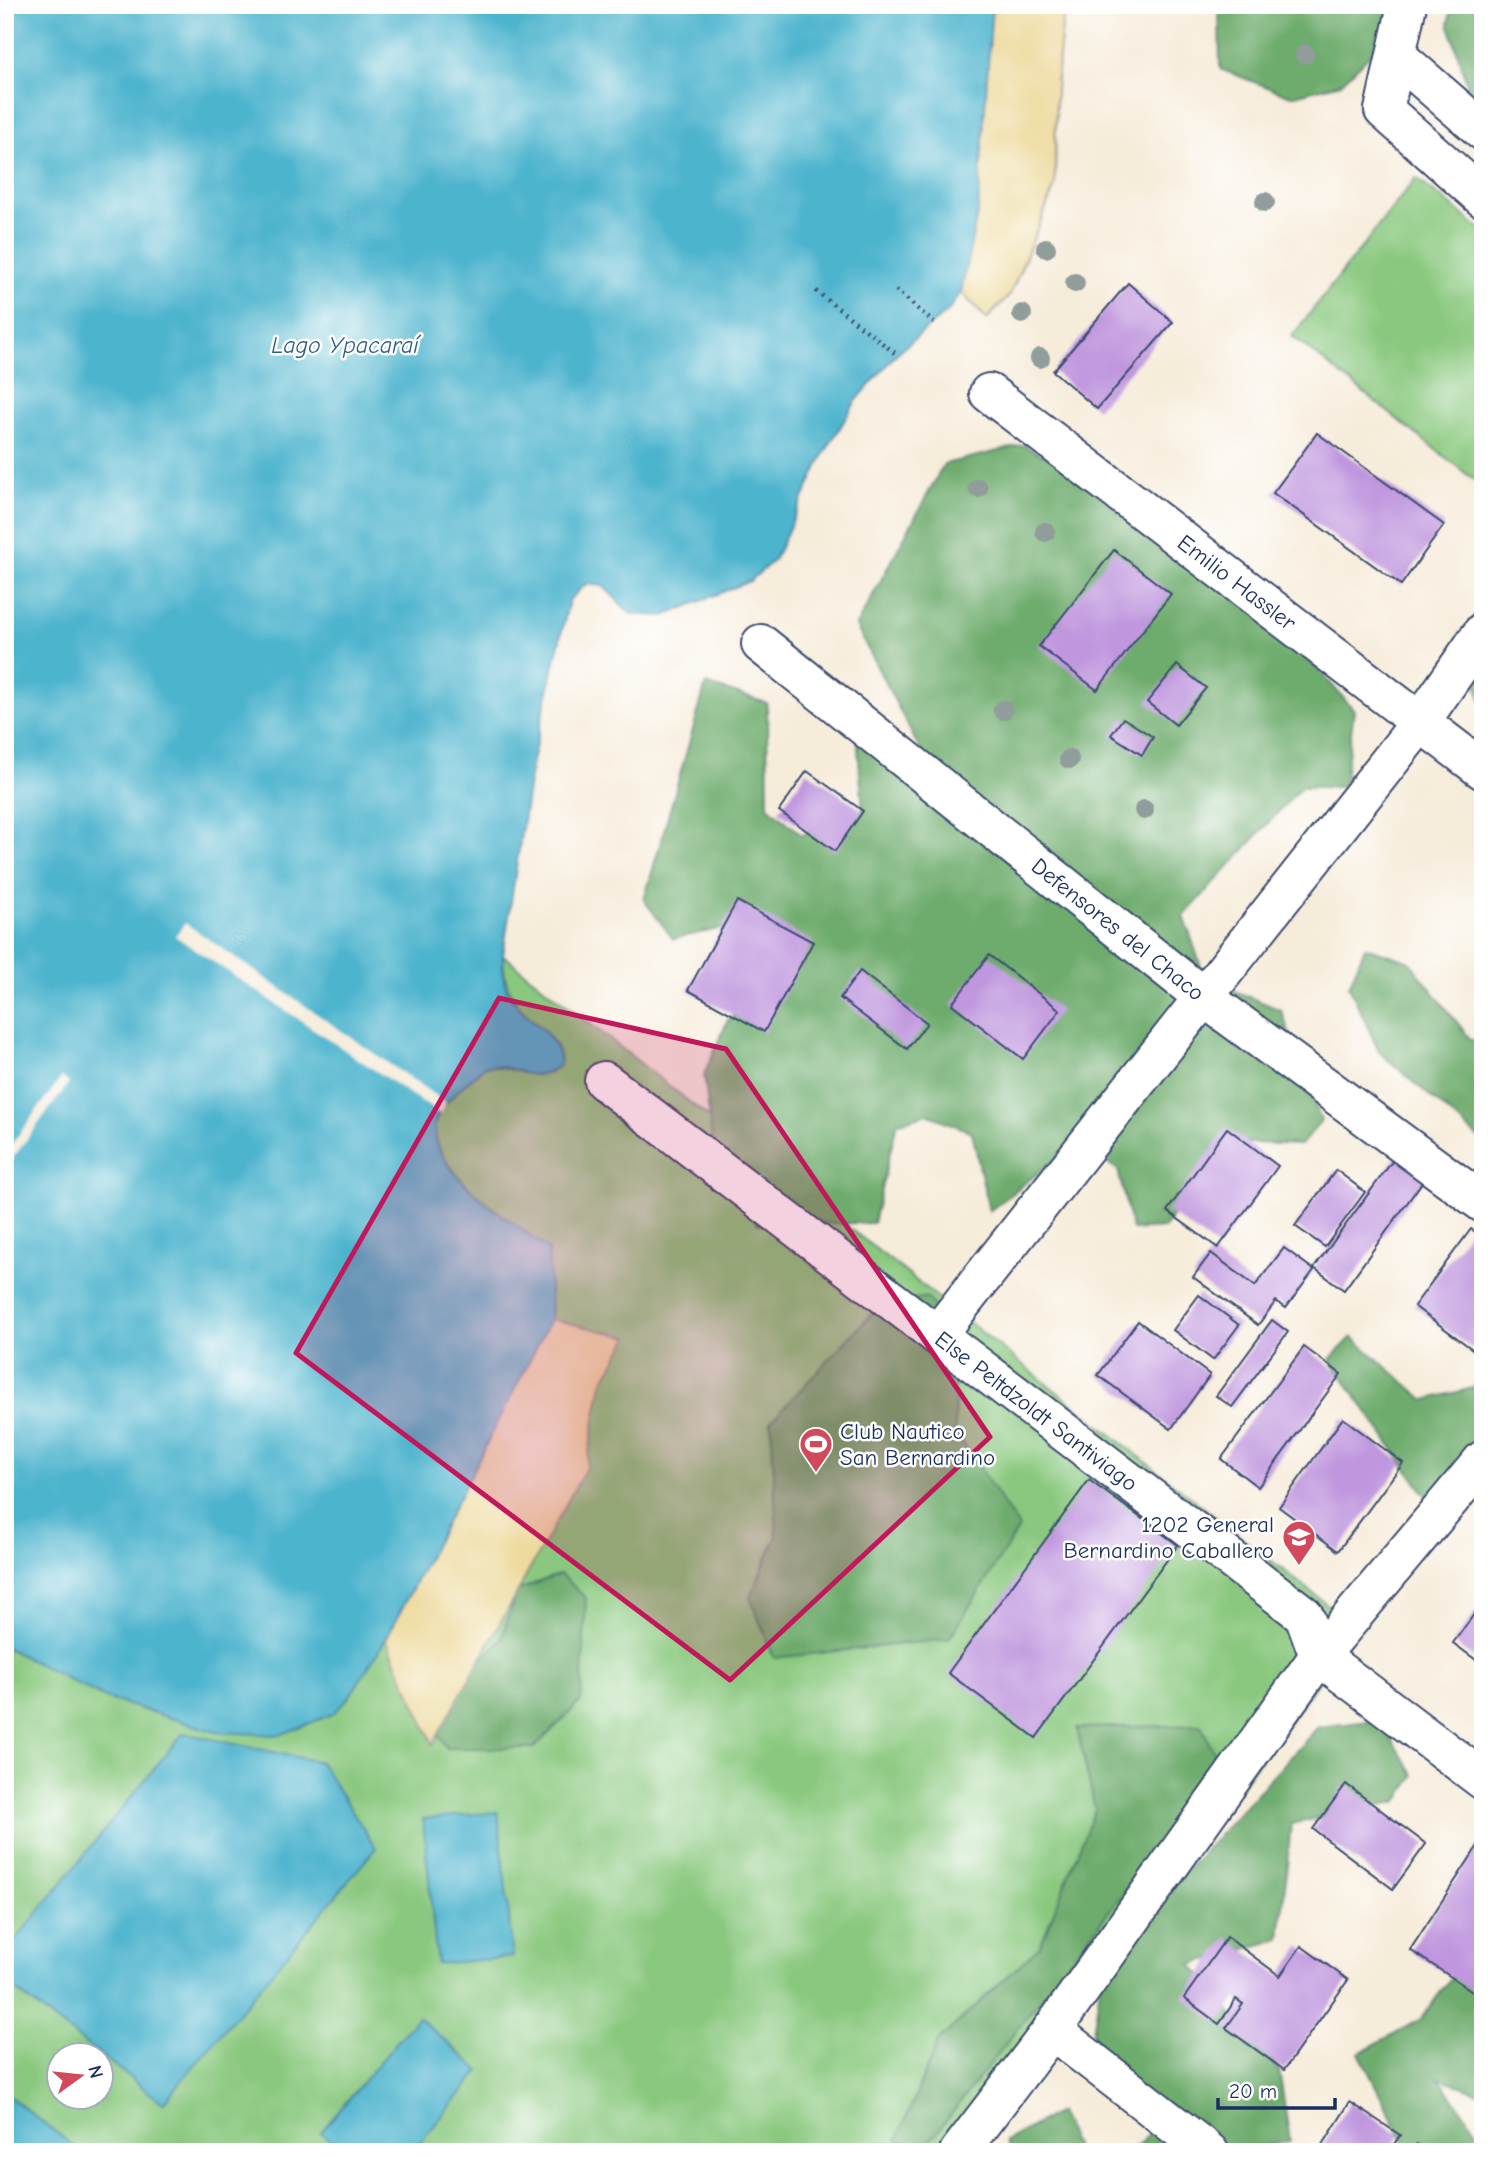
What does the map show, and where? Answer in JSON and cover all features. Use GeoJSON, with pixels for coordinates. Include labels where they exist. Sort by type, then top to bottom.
{"type":"FeatureCollection","features":[{"type":"Feature","properties":{"kind":"street"},"geometry":{"type":"LineString","coordinates":[[1407,5],[1398,57],[1384,110],[1483,198]]}},
{"type":"Feature","properties":{"kind":"street"},"geometry":{"type":"LineString","coordinates":[[1398,57],[1483,131]]}},
{"type":"Feature","properties":{"kind":"street","name":"Emilio Hassler"},"geometry":{"type":"LineString","coordinates":[[989,393],[1419,724],[1483,770]]}},
{"type":"Feature","properties":{"kind":"street"},"geometry":{"type":"LineString","coordinates":[[937,1335],[1419,724],[1483,632]]}},
{"type":"Feature","properties":{"kind":"street","name":"Defensores del Chaco"},"geometry":{"type":"LineString","coordinates":[[761,644],[1202,996],[1483,1203]]}},
{"type":"Feature","properties":{"kind":"street","name":"Else Peltdzoldt Santiviago"},"geometry":{"type":"LineString","coordinates":[[604,1081],[1304,1615],[1319,1656]]}},
{"type":"Feature","properties":{"kind":"street"},"geometry":{"type":"LineString","coordinates":[[959,2152],[1052,2030],[1319,1656],[1483,1461]]}},
{"type":"Feature","properties":{"kind":"street"},"geometry":{"type":"LineString","coordinates":[[1319,1656],[1483,1780]]}},
{"type":"Feature","properties":{"kind":"street"},"geometry":{"type":"LineString","coordinates":[[1052,2030],[1209,2152]]}},
{"type":"Feature","properties":{"kind":"path"},"geometry":{"type":"LineString","coordinates":[[896,290],[934,323]]}},
{"type":"Feature","properties":{"kind":"path"},"geometry":{"type":"LineString","coordinates":[[816,291],[897,354]]}},
{"type":"Feature","properties":{"kind":"highlighted area"},"geometry":{"type":"Polygon","coordinates":[[[499,998],[726,1049],[990,1437],[730,1680],[296,1353],[499,998]]]}},
{"type":"Feature","properties":{"kind":"green space"},"geometry":{"type":"Polygon","coordinates":[[[1219,5],[1396,5],[1389,36],[1341,83],[1291,96],[1220,69],[1219,5]]]}},
{"type":"Feature","properties":{"kind":"green space"},"geometry":{"type":"Polygon","coordinates":[[[1451,5],[1483,5],[1483,119],[1477,117],[1449,25],[1451,5]]]}},
{"type":"Feature","properties":{"kind":"green space"},"geometry":{"type":"Polygon","coordinates":[[[1416,178],[1483,231],[1483,487],[1292,336],[1416,178]]]}},
{"type":"Feature","properties":{"kind":"green space"},"geometry":{"type":"Polygon","coordinates":[[[1023,445],[1202,537],[1354,710],[1344,787],[1301,787],[1184,916],[1205,979],[1281,1010],[1321,1121],[1301,1145],[1226,1142],[1164,1228],[1132,1230],[1118,1170],[1077,1143],[989,1211],[972,1132],[927,1114],[897,1123],[873,1223],[758,1224],[714,1157],[704,1074],[728,1020],[803,964],[755,921],[673,939],[644,900],[706,684],[767,703],[768,806],[802,835],[863,811],[857,737],[926,761],[856,626],[944,464],[1023,445]]]}},
{"type":"Feature","properties":{"kind":"green space"},"geometry":{"type":"Polygon","coordinates":[[[1483,606],[1483,705],[1459,635],[1483,606]]]}},
{"type":"Feature","properties":{"kind":"green space"},"geometry":{"type":"Polygon","coordinates":[[[1365,947],[1409,961],[1471,1040],[1483,1041],[1483,1142],[1379,1052],[1349,986],[1365,947]]]}},
{"type":"Feature","properties":{"kind":"green space","name":"Club Nautico San Bernardino"},"geometry":{"type":"Polygon","coordinates":[[[503,955],[1358,1629],[967,2152],[81,2152],[5,2093],[5,1647],[105,1698],[349,1697],[386,1639],[551,1319],[548,1249],[496,1210],[460,1178],[446,1160],[437,1142],[435,1124],[442,1109],[455,1093],[484,1067],[500,1067],[532,1074],[550,1072],[555,1044],[525,1014],[507,984],[503,955]]]}},
{"type":"Feature","properties":{"kind":"green space"},"geometry":{"type":"Polygon","coordinates":[[[927,1297],[954,1333],[955,1431],[1019,1528],[949,1639],[774,1658],[750,1597],[777,1536],[771,1421],[880,1305],[927,1297]]]}},
{"type":"Feature","properties":{"kind":"green space"},"geometry":{"type":"Polygon","coordinates":[[[1352,1337],[1425,1400],[1473,1388],[1483,1375],[1483,1467],[1456,1506],[1426,1496],[1330,1359],[1352,1337]]]}},
{"type":"Feature","properties":{"kind":"green space"},"geometry":{"type":"Polygon","coordinates":[[[560,1574],[586,1598],[581,1701],[534,1748],[447,1748],[422,1711],[501,1641],[516,1591],[560,1574]]]}},
{"type":"Feature","properties":{"kind":"green space"},"geometry":{"type":"Polygon","coordinates":[[[1379,1720],[1414,1775],[1398,1801],[1291,1824],[1280,1939],[1191,1964],[1279,2070],[1290,2141],[1240,2152],[1131,2152],[1152,2131],[1089,2058],[1104,1960],[1318,1727],[1379,1720]]]}},
{"type":"Feature","properties":{"kind":"green space"},"geometry":{"type":"Polygon","coordinates":[[[1201,1725],[1221,1767],[924,2149],[897,2140],[938,2041],[1040,1946],[1095,1809],[1077,1728],[1201,1725]]]}},
{"type":"Feature","properties":{"kind":"green space"},"geometry":{"type":"Polygon","coordinates":[[[1480,1937],[1483,1939],[1483,2094],[1439,2078],[1483,2140],[1483,2152],[1409,2152],[1359,2053],[1421,2019],[1480,1937]]]}},
{"type":"Feature","properties":{"kind":"green space"},"geometry":{"type":"Polygon","coordinates":[[[1059,2112],[1077,2152],[1010,2152],[1006,2141],[1059,2112]]]}},
{"type":"Feature","properties":{"kind":"sand"},"geometry":{"type":"Polygon","coordinates":[[[992,5],[1064,5],[1056,88],[1055,186],[1010,295],[987,319],[961,292],[978,209],[992,5]]]}},
{"type":"Feature","properties":{"kind":"sand"},"geometry":{"type":"Polygon","coordinates":[[[551,1319],[629,1337],[602,1383],[586,1468],[433,1744],[386,1639],[551,1319]]]}},
{"type":"Feature","properties":{"kind":"water","name":"Lago Ypacaraí"},"geometry":{"type":"Polygon","coordinates":[[[5,5],[992,5],[978,209],[961,292],[948,311],[896,354],[856,401],[824,454],[774,560],[750,581],[664,616],[631,614],[603,586],[586,584],[569,600],[532,761],[503,955],[504,980],[509,994],[548,1035],[558,1054],[560,1065],[549,1072],[539,1074],[504,1067],[484,1067],[448,1101],[435,1124],[437,1142],[445,1160],[459,1178],[548,1249],[551,1319],[386,1639],[349,1697],[333,1714],[280,1735],[216,1732],[105,1698],[5,1647],[5,5]]]}},
{"type":"Feature","properties":{"kind":"water"},"geometry":{"type":"Polygon","coordinates":[[[183,1733],[320,1762],[376,1848],[163,2103],[116,2067],[116,2042],[83,2042],[5,1982],[5,1953],[183,1733]]]}},
{"type":"Feature","properties":{"kind":"water"},"geometry":{"type":"Polygon","coordinates":[[[498,1812],[513,1957],[437,1964],[423,1819],[498,1812]]]}},
{"type":"Feature","properties":{"kind":"water"},"geometry":{"type":"Polygon","coordinates":[[[418,2017],[480,2071],[412,2152],[344,2152],[321,2132],[418,2017]]]}},
{"type":"Feature","properties":{"kind":"water"},"geometry":{"type":"Polygon","coordinates":[[[5,2093],[81,2152],[5,2152],[5,2093]]]}},
{"type":"Feature","properties":{"kind":"pier"},"geometry":{"type":"Polygon","coordinates":[[[185,923],[446,1103],[440,1114],[175,936],[185,923]]]}},
{"type":"Feature","properties":{"kind":"pier"},"geometry":{"type":"Polygon","coordinates":[[[62,1077],[69,1083],[5,1168],[5,1153],[62,1077]]]}},
{"type":"Feature","properties":{"kind":"building"},"geometry":{"type":"Polygon","coordinates":[[[1128,283],[1173,322],[1097,409],[1053,371],[1128,283]]]}},
{"type":"Feature","properties":{"kind":"building"},"geometry":{"type":"Polygon","coordinates":[[[1317,433],[1444,525],[1401,585],[1273,493],[1317,433]]]}},
{"type":"Feature","properties":{"kind":"building"},"geometry":{"type":"Polygon","coordinates":[[[1114,550],[1171,594],[1097,690],[1039,646],[1114,550]]]}},
{"type":"Feature","properties":{"kind":"building"},"geometry":{"type":"Polygon","coordinates":[[[1177,665],[1206,688],[1176,725],[1147,702],[1177,665]]]}},
{"type":"Feature","properties":{"kind":"building"},"geometry":{"type":"Polygon","coordinates":[[[1123,718],[1153,737],[1142,755],[1111,735],[1123,718]]]}},
{"type":"Feature","properties":{"kind":"building"},"geometry":{"type":"Polygon","coordinates":[[[807,771],[863,811],[835,851],[779,811],[807,771]]]}},
{"type":"Feature","properties":{"kind":"building"},"geometry":{"type":"Polygon","coordinates":[[[737,901],[813,942],[764,1032],[688,990],[737,901]]]}},
{"type":"Feature","properties":{"kind":"building"},"geometry":{"type":"Polygon","coordinates":[[[989,955],[1060,1010],[1023,1059],[952,1004],[989,955]]]}},
{"type":"Feature","properties":{"kind":"building"},"geometry":{"type":"Polygon","coordinates":[[[860,971],[927,1023],[907,1049],[840,998],[860,971]]]}},
{"type":"Feature","properties":{"kind":"building"},"geometry":{"type":"Polygon","coordinates":[[[1227,1128],[1278,1166],[1218,1248],[1167,1211],[1227,1128]]]}},
{"type":"Feature","properties":{"kind":"building"},"geometry":{"type":"Polygon","coordinates":[[[1402,1148],[1431,1170],[1344,1290],[1314,1268],[1402,1148]]]}},
{"type":"Feature","properties":{"kind":"building"},"geometry":{"type":"Polygon","coordinates":[[[1336,1170],[1365,1192],[1325,1247],[1295,1226],[1336,1170]]]}},
{"type":"Feature","properties":{"kind":"building"},"geometry":{"type":"Polygon","coordinates":[[[1471,1229],[1483,1237],[1483,1357],[1414,1306],[1471,1229]]]}},
{"type":"Feature","properties":{"kind":"building"},"geometry":{"type":"Polygon","coordinates":[[[1284,1248],[1314,1270],[1286,1308],[1276,1301],[1258,1325],[1193,1277],[1211,1253],[1255,1286],[1284,1248]]]}},
{"type":"Feature","properties":{"kind":"building"},"geometry":{"type":"Polygon","coordinates":[[[1199,1295],[1239,1325],[1213,1360],[1173,1330],[1199,1295]]]}},
{"type":"Feature","properties":{"kind":"building"},"geometry":{"type":"Polygon","coordinates":[[[1272,1320],[1288,1332],[1232,1407],[1216,1396],[1272,1320]]]}},
{"type":"Feature","properties":{"kind":"building"},"geometry":{"type":"Polygon","coordinates":[[[1138,1321],[1210,1375],[1171,1429],[1098,1375],[1138,1321]]]}},
{"type":"Feature","properties":{"kind":"building"},"geometry":{"type":"Polygon","coordinates":[[[1304,1347],[1341,1374],[1258,1487],[1221,1459],[1304,1347]]]}},
{"type":"Feature","properties":{"kind":"building"},"geometry":{"type":"Polygon","coordinates":[[[1343,1418],[1403,1463],[1338,1551],[1279,1507],[1343,1418]]]}},
{"type":"Feature","properties":{"kind":"building"},"geometry":{"type":"Polygon","coordinates":[[[1089,1480],[1178,1545],[1036,1738],[948,1673],[1089,1480]]]}},
{"type":"Feature","properties":{"kind":"building"},"geometry":{"type":"Polygon","coordinates":[[[1483,1602],[1483,1665],[1453,1643],[1483,1602]]]}},
{"type":"Feature","properties":{"kind":"building"},"geometry":{"type":"Polygon","coordinates":[[[1346,1784],[1426,1844],[1393,1889],[1313,1829],[1346,1784]]]}},
{"type":"Feature","properties":{"kind":"building"},"geometry":{"type":"Polygon","coordinates":[[[1483,1838],[1483,1998],[1410,1950],[1483,1838]]]}},
{"type":"Feature","properties":{"kind":"building"},"geometry":{"type":"Polygon","coordinates":[[[1227,1937],[1280,1976],[1301,1946],[1348,1980],[1284,2070],[1226,2028],[1243,2004],[1236,1999],[1219,2024],[1184,1998],[1227,1937]]]}},
{"type":"Feature","properties":{"kind":"building"},"geometry":{"type":"Polygon","coordinates":[[[1350,2102],[1400,2135],[1389,2152],[1319,2151],[1350,2102]]]}},
{"type":"Feature","properties":{"kind":"building"},"geometry":{"type":"Polygon","coordinates":[[[1417,2144],[1428,2152],[1411,2152],[1417,2144]]]}},
{"type":"Feature","properties":{"kind":"place","name":"Club Nautico San Bernardino"},"geometry":{"type":"Point","coordinates":[816,1474]}},
{"type":"Feature","properties":{"kind":"place","name":"1202 General Bernardino Caballero"},"geometry":{"type":"Point","coordinates":[1299,1567]}}]}
